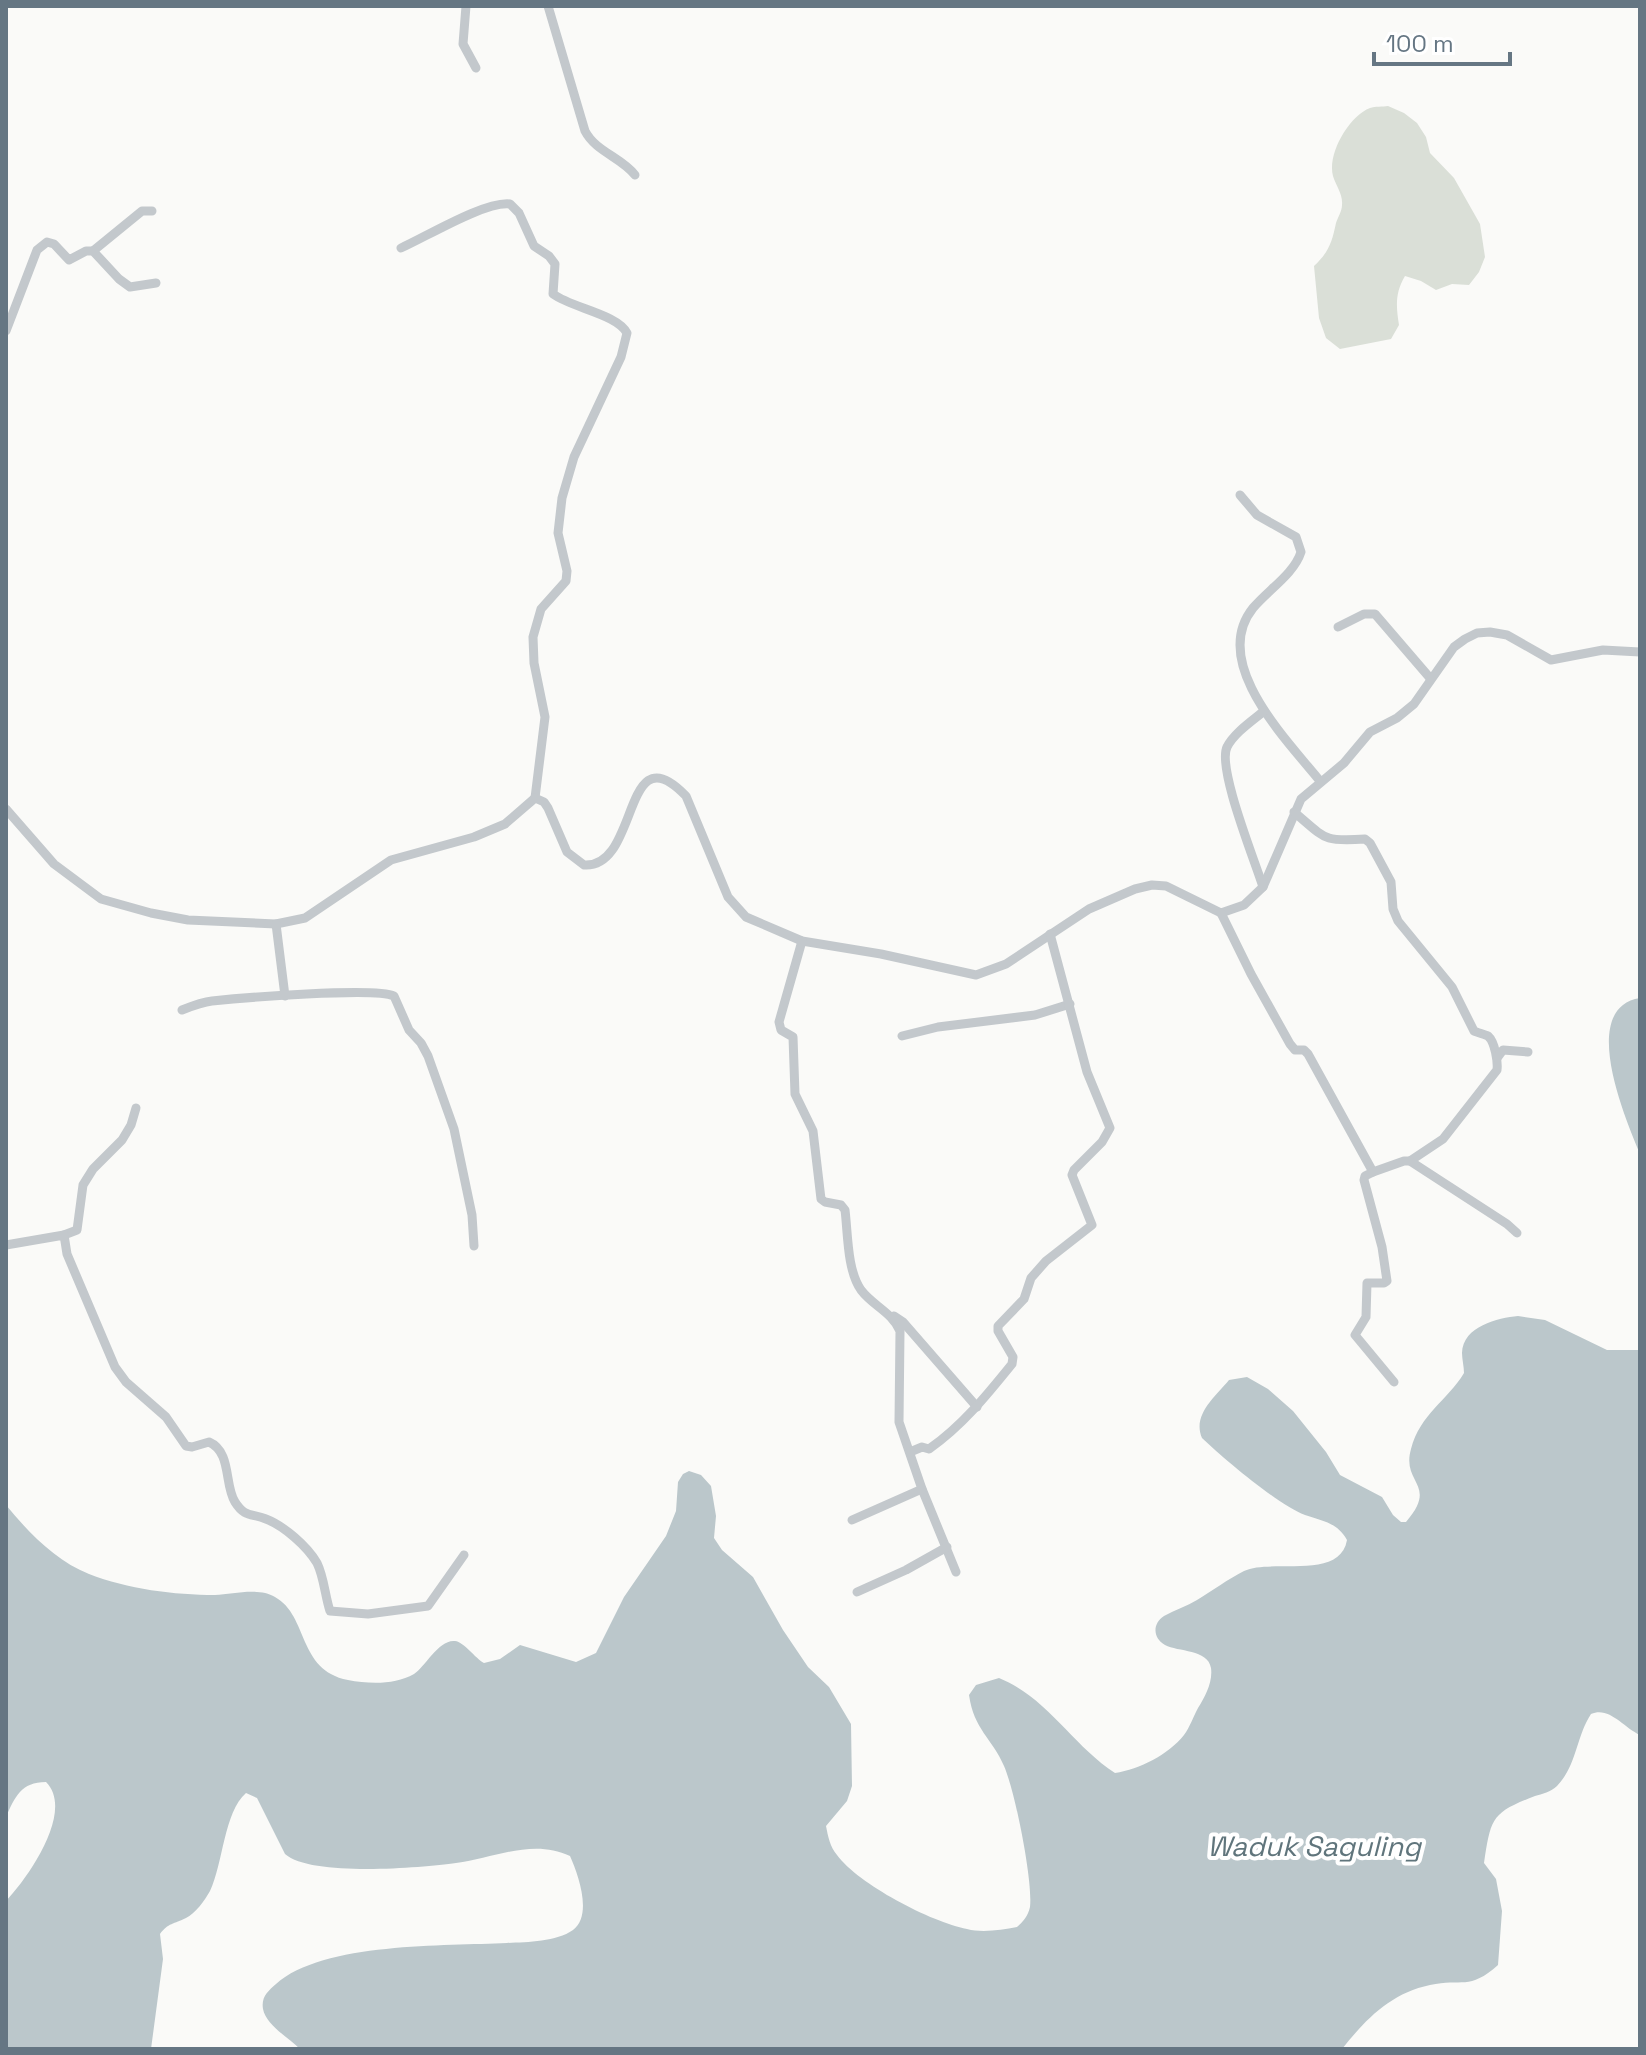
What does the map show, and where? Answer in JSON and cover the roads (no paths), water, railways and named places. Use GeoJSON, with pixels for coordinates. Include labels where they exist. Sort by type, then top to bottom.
{"type":"FeatureCollection","features":[{"type":"Feature","properties":{"kind":"street"},"geometry":{"type":"LineString","coordinates":[[466,6],[463,44],[476,68]]}},
{"type":"Feature","properties":{"kind":"street"},"geometry":{"type":"LineString","coordinates":[[548,6],[585,131],[595,145],[635,175]]}},
{"type":"Feature","properties":{"kind":"street"},"geometry":{"type":"LineString","coordinates":[[6,809],[54,864],[101,899],[188,920],[276,924],[305,918],[391,860],[474,837],[505,824],[535,798],[545,717],[534,663],[533,637],[541,609],[566,581],[567,571],[558,533],[562,498],[574,457],[621,357],[627,333],[616,322],[571,305],[553,294],[555,264],[534,246],[519,213],[510,204],[500,203],[485,209],[401,248]]}},
{"type":"Feature","properties":{"kind":"street"},"geometry":{"type":"LineString","coordinates":[[6,331],[37,250],[43,243],[54,244],[69,260],[86,251],[93,251],[142,211],[152,211]]}},
{"type":"Feature","properties":{"kind":"street"},"geometry":{"type":"LineString","coordinates":[[93,251],[124,284],[134,287],[156,283]]}},
{"type":"Feature","properties":{"kind":"street"},"geometry":{"type":"LineString","coordinates":[[1240,495],[1257,515],[1296,537],[1301,552],[1249,614],[1242,636],[1245,667],[1252,691],[1264,711],[1320,781]]}},
{"type":"Feature","properties":{"kind":"street"},"geometry":{"type":"LineString","coordinates":[[1338,627],[1369,612],[1375,614],[1430,678]]}},
{"type":"Feature","properties":{"kind":"street"},"geometry":{"type":"LineString","coordinates":[[535,798],[548,808],[567,852],[584,865],[592,866],[607,859],[615,850],[640,787],[653,779],[668,781],[686,796],[695,812],[715,872],[728,897],[737,908],[762,926],[802,941],[976,975],[1006,964],[1089,909],[1135,889],[1152,885],[1177,889],[1221,913],[1244,905],[1263,887],[1301,799],[1344,763],[1370,732],[1397,718],[1414,704],[1454,647],[1477,633],[1507,635],[1551,660],[1603,650],[1640,652]]}},
{"type":"Feature","properties":{"kind":"street"},"geometry":{"type":"LineString","coordinates":[[1263,887],[1227,777],[1225,755],[1234,737],[1264,711]]}},
{"type":"Feature","properties":{"kind":"street"},"geometry":{"type":"LineString","coordinates":[[1294,812],[1329,839],[1365,839],[1370,843],[1391,882],[1393,909],[1398,921],[1452,987],[1474,1031],[1489,1037],[1497,1058],[1497,1070],[1453,1129],[1410,1161]]}},
{"type":"Feature","properties":{"kind":"street"},"geometry":{"type":"LineString","coordinates":[[1221,913],[1290,1044],[1295,1050],[1304,1050],[1308,1054],[1373,1172]]}},
{"type":"Feature","properties":{"kind":"street"},"geometry":{"type":"LineString","coordinates":[[276,924],[285,996]]}},
{"type":"Feature","properties":{"kind":"street"},"geometry":{"type":"LineString","coordinates":[[910,1452],[922,1447],[929,1449],[977,1407],[1014,1362],[998,1326],[1024,1299],[1031,1278],[1052,1255],[1092,1225],[1072,1175],[1109,1134],[1110,1128],[1087,1072],[1050,934]]}},
{"type":"Feature","properties":{"kind":"street"},"geometry":{"type":"LineString","coordinates":[[802,941],[779,1022],[781,1030],[793,1037],[795,1094],[813,1131],[820,1196],[823,1201],[844,1208],[857,1283],[889,1315],[903,1322],[977,1407]]}},
{"type":"Feature","properties":{"kind":"street"},"geometry":{"type":"LineString","coordinates":[[182,1010],[212,1001],[285,996],[364,992],[394,996],[409,1030],[428,1056],[454,1129],[472,1215],[474,1246]]}},
{"type":"Feature","properties":{"kind":"street"},"geometry":{"type":"LineString","coordinates":[[902,1036],[938,1027],[1035,1015],[1070,1004]]}},
{"type":"Feature","properties":{"kind":"street"},"geometry":{"type":"LineString","coordinates":[[1497,1058],[1503,1050],[1528,1052]]}},
{"type":"Feature","properties":{"kind":"street"},"geometry":{"type":"LineString","coordinates":[[6,1245],[77,1230],[83,1185],[93,1169],[122,1140],[136,1108]]}},
{"type":"Feature","properties":{"kind":"street"},"geometry":{"type":"LineString","coordinates":[[1394,1382],[1355,1335],[1366,1317],[1367,1283],[1384,1283],[1388,1278],[1365,1176],[1410,1161],[1517,1233]]}},
{"type":"Feature","properties":{"kind":"street"},"geometry":{"type":"LineString","coordinates":[[64,1235],[67,1254],[118,1372],[166,1417],[186,1446],[209,1442],[216,1446],[223,1457],[235,1502],[248,1516],[276,1525],[304,1547],[317,1564],[330,1611],[368,1614],[428,1606],[464,1555]]}},
{"type":"Feature","properties":{"kind":"street"},"geometry":{"type":"LineString","coordinates":[[889,1315],[900,1331],[899,1422],[956,1572]]}},
{"type":"Feature","properties":{"kind":"street"},"geometry":{"type":"LineString","coordinates":[[852,1520],[922,1489]]}},
{"type":"Feature","properties":{"kind":"street"},"geometry":{"type":"LineString","coordinates":[[857,1592],[947,1547]]}},
{"type":"Feature","properties":{"kind":"water"},"geometry":{"type":"Polygon","coordinates":[[[1640,998],[1640,1154],[1618,1093],[1609,1043],[1612,1022],[1621,1006],[1640,998]]]}},
{"type":"Feature","properties":{"kind":"water","name":"Waduk Saguling"},"geometry":{"type":"Polygon","coordinates":[[[1518,1316],[1545,1320],[1607,1350],[1640,1350],[1640,1735],[1610,1715],[1591,1714],[1569,1769],[1557,1786],[1509,1807],[1496,1819],[1484,1863],[1496,1879],[1502,1911],[1498,1965],[1472,1981],[1430,1985],[1403,1994],[1360,2027],[1342,2049],[300,2049],[278,2031],[263,2009],[264,1998],[270,1989],[297,1970],[354,1953],[419,1946],[541,1941],[558,1937],[573,1930],[579,1923],[583,1905],[580,1883],[570,1856],[542,1849],[418,1867],[341,1868],[298,1861],[285,1854],[257,1798],[246,1793],[228,1825],[208,1895],[193,1913],[160,1934],[163,1959],[151,2049],[6,2049],[6,1901],[36,1861],[52,1826],[55,1810],[54,1794],[46,1782],[37,1783],[20,1792],[6,1817],[6,1505],[54,1554],[89,1574],[135,1587],[168,1592],[269,1594],[286,1606],[294,1617],[311,1654],[320,1665],[348,1680],[382,1683],[414,1674],[443,1644],[455,1641],[484,1663],[500,1659],[520,1645],[576,1662],[596,1653],[624,1597],[666,1536],[676,1511],[678,1482],[689,1471],[701,1475],[711,1486],[716,1516],[714,1538],[722,1550],[753,1577],[783,1630],[808,1667],[829,1687],[851,1724],[852,1786],[847,1801],[826,1826],[835,1852],[861,1878],[934,1919],[967,1929],[998,1930],[1017,1927],[1027,1916],[1030,1907],[1029,1878],[1013,1795],[1004,1766],[971,1707],[969,1695],[976,1685],[999,1678],[1032,1697],[1115,1773],[1134,1768],[1162,1755],[1184,1735],[1211,1679],[1211,1668],[1204,1657],[1165,1645],[1158,1639],[1156,1631],[1160,1619],[1244,1571],[1270,1566],[1318,1564],[1342,1553],[1347,1540],[1334,1526],[1293,1509],[1266,1491],[1202,1438],[1202,1414],[1212,1400],[1229,1380],[1247,1377],[1268,1389],[1293,1411],[1340,1475],[1382,1497],[1393,1515],[1406,1522],[1419,1499],[1409,1461],[1415,1437],[1464,1373],[1462,1353],[1468,1336],[1483,1325],[1518,1316]]]}}]}
